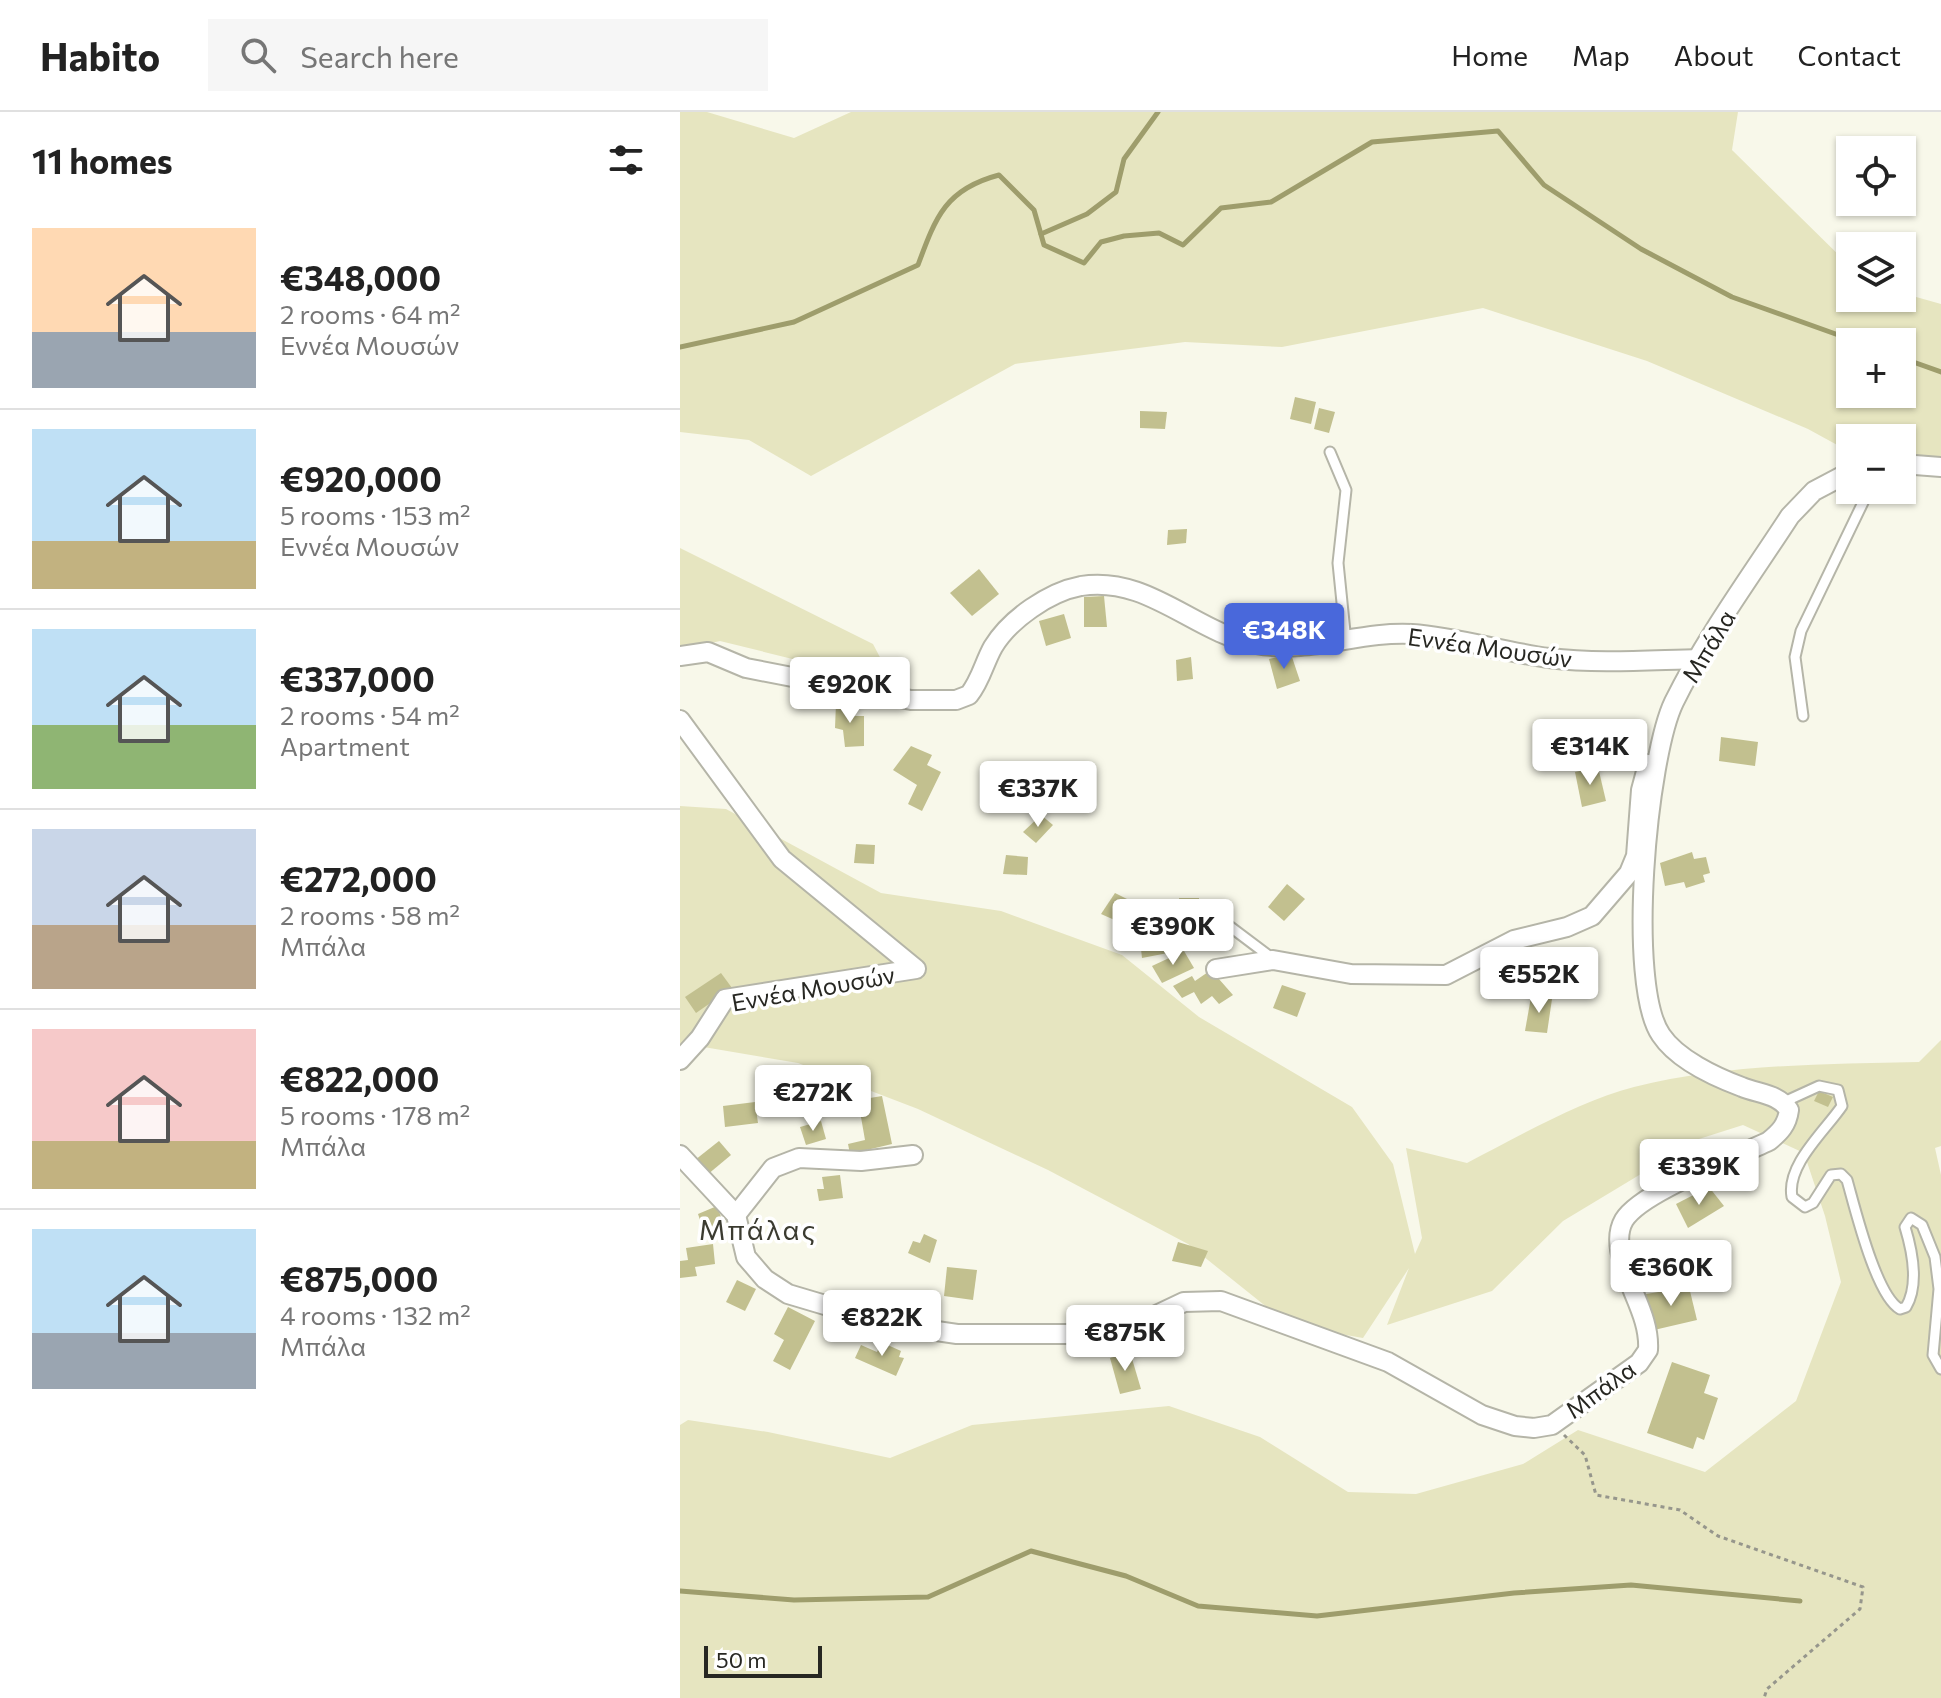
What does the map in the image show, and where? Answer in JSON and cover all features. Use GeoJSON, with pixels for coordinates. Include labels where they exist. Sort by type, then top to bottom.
{"type":"FeatureCollection","features":[{"type":"Feature","properties":{"kind":"street"},"geometry":{"type":"LineString","coordinates":[[1916,465],[1941,467]]}},
{"type":"Feature","properties":{"kind":"street","name":"Μπάλα"},"geometry":{"type":"LineString","coordinates":[[680,1155],[736,1215],[746,1257],[765,1279],[788,1294],[889,1324],[957,1334],[1089,1334],[1125,1330],[1184,1302],[1221,1301],[1388,1362],[1482,1415],[1515,1426],[1552,1425],[1639,1363],[1648,1350],[1644,1320],[1623,1265],[1619,1241],[1623,1222],[1634,1208],[1657,1194],[1769,1141],[1781,1131],[1788,1118],[1789,1110],[1784,1102],[1742,1087],[1682,1055],[1663,1039],[1648,1008],[1644,989],[1644,883],[1660,736],[1675,701],[1790,516],[1814,491],[1836,479]]}},
{"type":"Feature","properties":{"kind":"street","name":"Εννέα Μουσών"},"geometry":{"type":"LineString","coordinates":[[680,656],[708,652],[746,668],[911,700],[956,700],[969,695],[977,686],[994,646],[1026,614],[1056,594],[1095,586],[1143,593],[1239,640],[1283,647],[1408,633],[1553,658],[1618,661],[1700,659]]}},
{"type":"Feature","properties":{"kind":"street","name":"Εννέα Μουσών"},"geometry":{"type":"LineString","coordinates":[[680,720],[782,859],[916,969],[725,999],[700,1038],[680,1060]]}},
{"type":"Feature","properties":{"kind":"street"},"geometry":{"type":"LineString","coordinates":[[1216,969],[1273,960],[1351,974],[1446,975],[1514,940],[1567,927],[1592,916],[1614,894],[1632,865],[1641,790],[1660,736]]}},
{"type":"Feature","properties":{"kind":"street"},"geometry":{"type":"LineString","coordinates":[[736,1215],[773,1168],[799,1158],[861,1161],[913,1155]]}},
{"type":"Feature","properties":{"kind":"lane"},"geometry":{"type":"LineString","coordinates":[[1330,452],[1346,490],[1338,563],[1346,642]]}},
{"type":"Feature","properties":{"kind":"lane"},"geometry":{"type":"LineString","coordinates":[[1803,716],[1795,657],[1801,631],[1862,504]]}},
{"type":"Feature","properties":{"kind":"lane"},"geometry":{"type":"LineString","coordinates":[[1212,913],[1273,960]]}},
{"type":"Feature","properties":{"kind":"lane"},"geometry":{"type":"LineString","coordinates":[[1784,1102],[1819,1086],[1838,1090],[1842,1106],[1794,1172],[1789,1185],[1792,1197],[1805,1207],[1813,1203],[1831,1175],[1841,1174],[1847,1180],[1883,1288],[1892,1305],[1900,1309],[1906,1307],[1911,1298],[1913,1272],[1905,1227],[1911,1218],[1922,1225],[1935,1257],[1939,1289],[1933,1355],[1941,1369]]}},
{"type":"Feature","properties":{"kind":"path"},"geometry":{"type":"LineString","coordinates":[[1552,1425],[1585,1455],[1596,1495],[1680,1510],[1718,1536],[1863,1587],[1860,1609],[1767,1689],[1764,1698]]}},
{"type":"Feature","properties":{"kind":"green space"},"geometry":{"type":"Polygon","coordinates":[[[680,112],[707,112],[794,138],[851,112],[1738,112],[1732,150],[1836,252],[1836,312],[1916,312],[1916,297],[1941,304],[1941,470],[1916,469],[1916,424],[1836,424],[1836,444],[1808,429],[1647,361],[1483,308],[1282,347],[1185,342],[1015,364],[811,476],[749,440],[680,432],[680,112]]]}},
{"type":"Feature","properties":{"kind":"green space"},"geometry":{"type":"Polygon","coordinates":[[[680,548],[873,644],[894,684],[720,641],[680,650],[680,548]]]}},
{"type":"Feature","properties":{"kind":"green space"},"geometry":{"type":"Polygon","coordinates":[[[680,806],[726,809],[881,893],[1001,911],[1122,955],[1199,1017],[1352,1107],[1393,1164],[1415,1254],[1422,1238],[1406,1148],[1467,1163],[1571,1110],[1634,1087],[1740,1070],[1919,1062],[1941,1040],[1941,1146],[1935,1148],[1941,1175],[1941,1698],[680,1698],[680,1425],[688,1420],[768,1432],[890,1458],[972,1425],[1169,1406],[1260,1437],[1348,1492],[1416,1494],[1523,1464],[1578,1430],[1705,1472],[1796,1401],[1841,1282],[1825,1216],[1804,1153],[1743,1125],[1699,1139],[1563,1221],[1492,1291],[1387,1325],[1409,1268],[1363,1338],[1289,1325],[1188,1244],[1048,1170],[918,1109],[798,1063],[680,1043],[680,806]]]}},
{"type":"Feature","properties":{"kind":"building"},"geometry":{"type":"Polygon","coordinates":[[[1295,397],[1316,402],[1311,424],[1290,419],[1295,397]]]}},
{"type":"Feature","properties":{"kind":"building"},"geometry":{"type":"Polygon","coordinates":[[[1319,408],[1335,412],[1329,433],[1314,429],[1319,408]]]}},
{"type":"Feature","properties":{"kind":"building"},"geometry":{"type":"Polygon","coordinates":[[[1140,411],[1167,412],[1165,429],[1140,428],[1140,411]]]}},
{"type":"Feature","properties":{"kind":"building"},"geometry":{"type":"Polygon","coordinates":[[[1187,529],[1186,543],[1167,545],[1168,530],[1187,529]]]}},
{"type":"Feature","properties":{"kind":"building"},"geometry":{"type":"Polygon","coordinates":[[[979,569],[999,594],[972,616],[950,593],[979,569]]]}},
{"type":"Feature","properties":{"kind":"building"},"geometry":{"type":"Polygon","coordinates":[[[1104,596],[1107,627],[1084,627],[1084,597],[1104,596]]]}},
{"type":"Feature","properties":{"kind":"building"},"geometry":{"type":"Polygon","coordinates":[[[1064,614],[1071,638],[1046,646],[1039,621],[1064,614]]]}},
{"type":"Feature","properties":{"kind":"building"},"geometry":{"type":"Polygon","coordinates":[[[1291,654],[1300,681],[1277,689],[1269,659],[1291,654]]]}},
{"type":"Feature","properties":{"kind":"building"},"geometry":{"type":"Polygon","coordinates":[[[1191,657],[1193,679],[1177,681],[1176,660],[1191,657]]]}},
{"type":"Feature","properties":{"kind":"building"},"geometry":{"type":"Polygon","coordinates":[[[836,703],[854,704],[855,716],[864,716],[864,746],[845,747],[843,730],[835,728],[836,703]]]}},
{"type":"Feature","properties":{"kind":"building"},"geometry":{"type":"Polygon","coordinates":[[[1721,737],[1758,742],[1755,766],[1719,761],[1721,737]]]}},
{"type":"Feature","properties":{"kind":"building"},"geometry":{"type":"Polygon","coordinates":[[[911,746],[932,755],[927,765],[941,772],[922,811],[908,804],[917,785],[893,770],[911,746]]]}},
{"type":"Feature","properties":{"kind":"building"},"geometry":{"type":"Polygon","coordinates":[[[1598,767],[1606,801],[1582,807],[1575,772],[1598,767]]]}},
{"type":"Feature","properties":{"kind":"building"},"geometry":{"type":"Polygon","coordinates":[[[1041,815],[1053,825],[1036,843],[1023,832],[1041,815]]]}},
{"type":"Feature","properties":{"kind":"building"},"geometry":{"type":"Polygon","coordinates":[[[856,844],[875,845],[874,864],[854,863],[856,844]]]}},
{"type":"Feature","properties":{"kind":"building"},"geometry":{"type":"Polygon","coordinates":[[[1692,852],[1694,859],[1706,857],[1710,873],[1703,875],[1705,882],[1686,888],[1684,882],[1665,886],[1660,863],[1692,852]]]}},
{"type":"Feature","properties":{"kind":"building"},"geometry":{"type":"Polygon","coordinates":[[[1006,855],[1028,857],[1027,875],[1003,874],[1006,855]]]}},
{"type":"Feature","properties":{"kind":"building"},"geometry":{"type":"Polygon","coordinates":[[[1287,884],[1305,899],[1284,921],[1268,907],[1287,884]]]}},
{"type":"Feature","properties":{"kind":"building"},"geometry":{"type":"Polygon","coordinates":[[[1115,893],[1133,902],[1119,922],[1101,914],[1115,893]]]}},
{"type":"Feature","properties":{"kind":"building"},"geometry":{"type":"Polygon","coordinates":[[[1179,898],[1199,898],[1199,915],[1180,916],[1179,898]]]}},
{"type":"Feature","properties":{"kind":"building"},"geometry":{"type":"Polygon","coordinates":[[[1136,905],[1149,915],[1130,942],[1116,932],[1136,905]]]}},
{"type":"Feature","properties":{"kind":"building"},"geometry":{"type":"Polygon","coordinates":[[[1170,919],[1173,952],[1142,958],[1140,940],[1157,921],[1170,919]]]}},
{"type":"Feature","properties":{"kind":"building"},"geometry":{"type":"Polygon","coordinates":[[[1197,920],[1201,942],[1187,946],[1185,934],[1175,935],[1174,921],[1197,920]]]}},
{"type":"Feature","properties":{"kind":"building"},"geometry":{"type":"Polygon","coordinates":[[[1184,951],[1194,968],[1162,983],[1152,966],[1184,951]]]}},
{"type":"Feature","properties":{"kind":"building"},"geometry":{"type":"Polygon","coordinates":[[[1211,970],[1233,995],[1219,1004],[1212,996],[1201,1004],[1194,992],[1182,998],[1173,986],[1192,976],[1195,981],[1211,970]]]}},
{"type":"Feature","properties":{"kind":"building"},"geometry":{"type":"Polygon","coordinates":[[[721,973],[732,988],[696,1013],[685,997],[721,973]]]}},
{"type":"Feature","properties":{"kind":"building"},"geometry":{"type":"Polygon","coordinates":[[[1282,985],[1306,993],[1297,1017],[1273,1008],[1282,985]]]}},
{"type":"Feature","properties":{"kind":"building"},"geometry":{"type":"Polygon","coordinates":[[[1531,997],[1552,999],[1547,1033],[1525,1031],[1531,997]]]}},
{"type":"Feature","properties":{"kind":"building"},"geometry":{"type":"Polygon","coordinates":[[[1819,1091],[1833,1097],[1828,1107],[1814,1101],[1819,1091]]]}},
{"type":"Feature","properties":{"kind":"building"},"geometry":{"type":"Polygon","coordinates":[[[882,1096],[892,1144],[850,1154],[848,1144],[865,1140],[858,1100],[882,1096]]]}},
{"type":"Feature","properties":{"kind":"building"},"geometry":{"type":"Polygon","coordinates":[[[755,1102],[758,1123],[725,1127],[723,1106],[755,1102]]]}},
{"type":"Feature","properties":{"kind":"building"},"geometry":{"type":"Polygon","coordinates":[[[821,1121],[826,1139],[806,1145],[800,1127],[821,1121]]]}},
{"type":"Feature","properties":{"kind":"building"},"geometry":{"type":"Polygon","coordinates":[[[719,1141],[731,1155],[707,1175],[695,1160],[719,1141]]]}},
{"type":"Feature","properties":{"kind":"building"},"geometry":{"type":"Polygon","coordinates":[[[840,1175],[843,1198],[819,1201],[817,1189],[824,1189],[822,1177],[840,1175]]]}},
{"type":"Feature","properties":{"kind":"building"},"geometry":{"type":"Polygon","coordinates":[[[1709,1187],[1724,1206],[1688,1228],[1676,1204],[1709,1187]]]}},
{"type":"Feature","properties":{"kind":"building"},"geometry":{"type":"Polygon","coordinates":[[[717,1206],[724,1225],[704,1232],[698,1214],[717,1206]]]}},
{"type":"Feature","properties":{"kind":"building"},"geometry":{"type":"Polygon","coordinates":[[[924,1234],[937,1240],[930,1263],[908,1253],[913,1241],[920,1243],[924,1234]]]}},
{"type":"Feature","properties":{"kind":"building"},"geometry":{"type":"Polygon","coordinates":[[[1178,1242],[1208,1251],[1201,1267],[1172,1261],[1178,1242]]]}},
{"type":"Feature","properties":{"kind":"building"},"geometry":{"type":"Polygon","coordinates":[[[713,1244],[715,1264],[695,1267],[697,1276],[680,1278],[680,1261],[688,1260],[686,1248],[713,1244]]]}},
{"type":"Feature","properties":{"kind":"building"},"geometry":{"type":"Polygon","coordinates":[[[947,1267],[977,1270],[973,1300],[944,1296],[947,1267]]]}},
{"type":"Feature","properties":{"kind":"building"},"geometry":{"type":"Polygon","coordinates":[[[737,1280],[756,1289],[745,1311],[726,1302],[737,1280]]]}},
{"type":"Feature","properties":{"kind":"building"},"geometry":{"type":"Polygon","coordinates":[[[1689,1287],[1697,1320],[1654,1330],[1646,1294],[1689,1287]]]}},
{"type":"Feature","properties":{"kind":"building"},"geometry":{"type":"Polygon","coordinates":[[[788,1307],[815,1321],[790,1370],[773,1361],[784,1340],[774,1334],[788,1307]]]}},
{"type":"Feature","properties":{"kind":"building"},"geometry":{"type":"Polygon","coordinates":[[[881,1342],[901,1351],[899,1357],[904,1358],[896,1376],[855,1358],[861,1345],[877,1352],[881,1342]]]}},
{"type":"Feature","properties":{"kind":"building"},"geometry":{"type":"Polygon","coordinates":[[[1130,1352],[1141,1389],[1120,1394],[1110,1358],[1130,1352]]]}},
{"type":"Feature","properties":{"kind":"building"},"geometry":{"type":"Polygon","coordinates":[[[1672,1362],[1710,1375],[1704,1393],[1718,1398],[1704,1440],[1697,1437],[1693,1449],[1647,1433],[1672,1362]]]}},
{"type":"Feature","properties":{"kind":"waterway"},"geometry":{"type":"LineString","coordinates":[[1041,234],[1087,214],[1116,192],[1124,159],[1158,112]]}},
{"type":"Feature","properties":{"kind":"waterway"},"geometry":{"type":"LineString","coordinates":[[680,347],[794,322],[918,265],[945,207],[967,188],[999,175],[1034,210],[1044,245],[1084,263],[1101,242],[1124,236],[1159,233],[1183,245],[1221,208],[1271,202],[1372,142],[1498,131],[1544,185],[1641,249],[1732,297],[1836,334]]}},
{"type":"Feature","properties":{"kind":"waterway"},"geometry":{"type":"LineString","coordinates":[[1916,363],[1941,372]]}},
{"type":"Feature","properties":{"kind":"waterway"},"geometry":{"type":"LineString","coordinates":[[680,1591],[794,1600],[928,1597],[1031,1551],[1126,1576],[1198,1606],[1317,1616],[1514,1593],[1631,1585],[1800,1601]]}},
{"type":"Feature","properties":{"kind":"district","name":"Μπάλας"},"geometry":{"type":"Point","coordinates":[758,1229]}}]}
